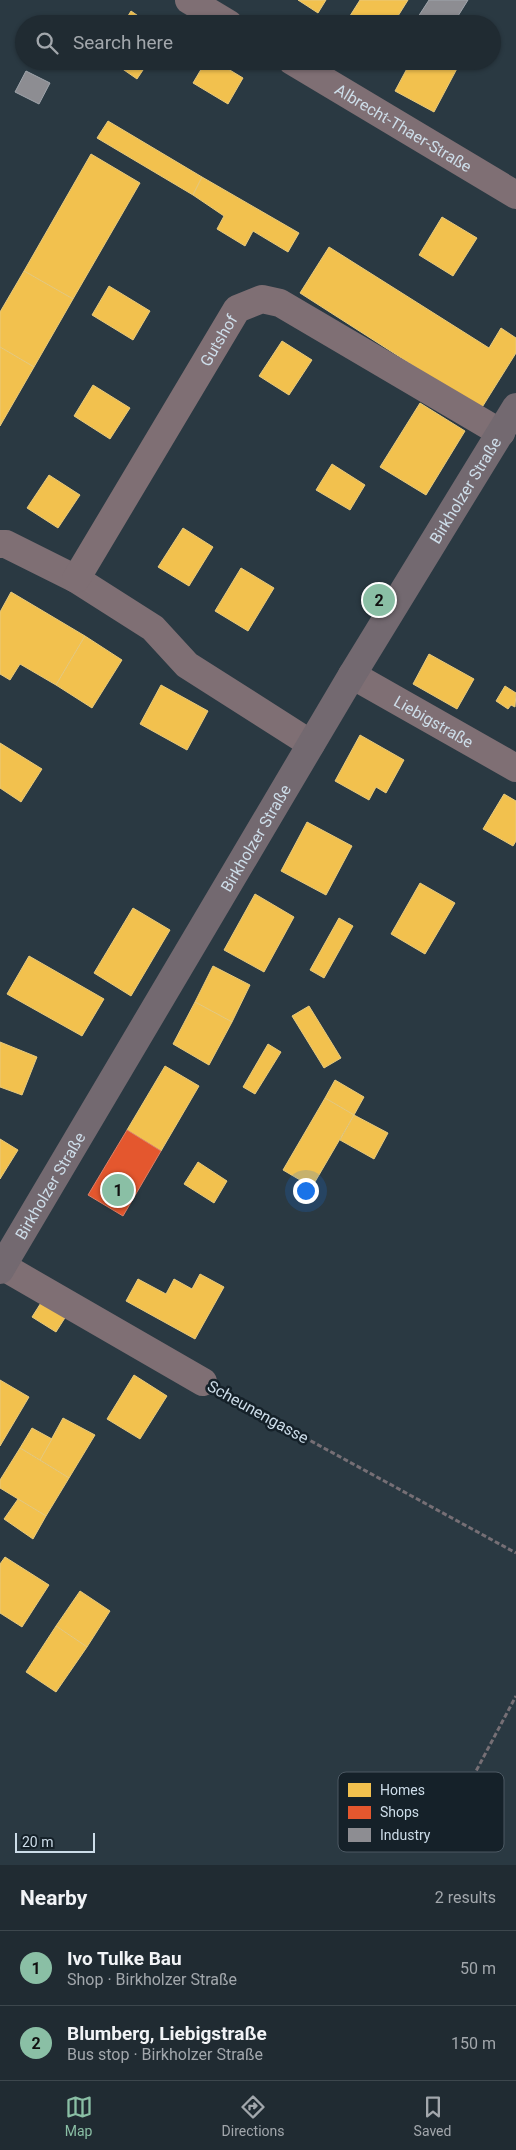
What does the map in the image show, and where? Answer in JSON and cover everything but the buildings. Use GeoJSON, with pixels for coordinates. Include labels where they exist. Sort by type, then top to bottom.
{"type":"FeatureCollection","features":[{"type":"Feature","properties":{"kind":"main road","name":"Birkholzer Straße"},"geometry":{"type":"LineString","coordinates":[[1,1268],[352,675],[516,407]]}},
{"type":"Feature","properties":{"kind":"street"},"geometry":{"type":"LineString","coordinates":[[189,0],[214,15]]}},
{"type":"Feature","properties":{"kind":"street","name":"Albrecht-Thaer-Straße"},"geometry":{"type":"LineString","coordinates":[[307,70],[516,195]]}},
{"type":"Feature","properties":{"kind":"street","name":"Gutshof"},"geometry":{"type":"LineString","coordinates":[[76,579],[237,309],[262,299],[280,303],[501,433]]}},
{"type":"Feature","properties":{"kind":"street"},"geometry":{"type":"LineString","coordinates":[[0,544],[6,544],[76,579],[153,628],[187,665],[311,744]]}},
{"type":"Feature","properties":{"kind":"street","name":"Liebigstraße"},"geometry":{"type":"LineString","coordinates":[[352,675],[516,768]]}},
{"type":"Feature","properties":{"kind":"street","name":"Scheunengasse"},"geometry":{"type":"LineString","coordinates":[[1,1268],[203,1382]]}},
{"type":"Feature","properties":{"kind":"path","name":"Scheunengasse"},"geometry":{"type":"LineString","coordinates":[[203,1382],[516,1553]]}},
{"type":"Feature","properties":{"kind":"path"},"geometry":{"type":"LineString","coordinates":[[477,1772],[516,1696]]}},
{"type":"Feature","properties":{"kind":"place","name":"Blumberg, Liebigstraße"},"geometry":{"type":"Point","coordinates":[379,600]}},
{"type":"Feature","properties":{"kind":"place","name":"Ivo Tulke Bau"},"geometry":{"type":"Point","coordinates":[118,1190]}}]}
